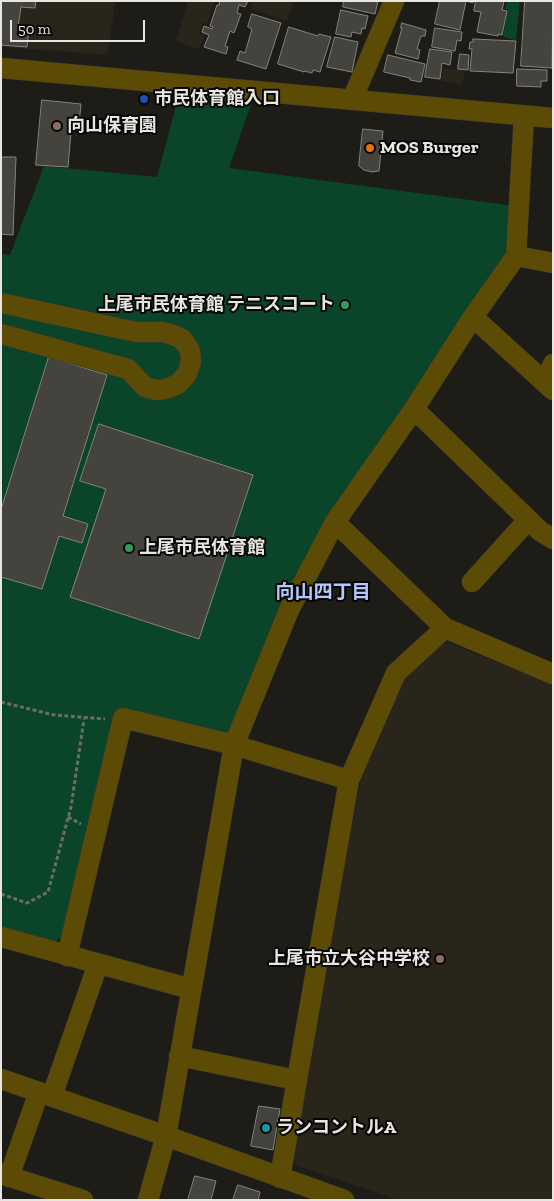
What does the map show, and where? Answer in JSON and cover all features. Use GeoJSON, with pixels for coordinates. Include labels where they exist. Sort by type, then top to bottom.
{"type":"FeatureCollection","features":[{"type":"Feature","properties":{"kind":"street"},"geometry":{"type":"LineString","coordinates":[[352,100],[394,1]]}},
{"type":"Feature","properties":{"kind":"street"},"geometry":{"type":"LineString","coordinates":[[1,68],[553,118]]}},
{"type":"Feature","properties":{"kind":"street"},"geometry":{"type":"LineString","coordinates":[[148,1200],[166,1136],[234,744],[290,610],[335,522],[414,409],[473,317],[516,256],[524,116]]}},
{"type":"Feature","properties":{"kind":"street"},"geometry":{"type":"LineString","coordinates":[[516,256],[553,263]]}},
{"type":"Feature","properties":{"kind":"street"},"geometry":{"type":"LineString","coordinates":[[1,303],[136,332],[173,334],[182,339],[186,344],[190,351],[191,362],[187,374],[178,384],[166,390],[156,390],[145,387],[128,369],[1,334]]}},
{"type":"Feature","properties":{"kind":"street"},"geometry":{"type":"LineString","coordinates":[[473,317],[549,386]]}},
{"type":"Feature","properties":{"kind":"street"},"geometry":{"type":"LineString","coordinates":[[549,386],[553,364]]}},
{"type":"Feature","properties":{"kind":"street"},"geometry":{"type":"LineString","coordinates":[[414,409],[528,520],[553,539]]}},
{"type":"Feature","properties":{"kind":"street"},"geometry":{"type":"LineString","coordinates":[[472,582],[528,520]]}},
{"type":"Feature","properties":{"kind":"street"},"geometry":{"type":"LineString","coordinates":[[335,522],[445,628],[553,674]]}},
{"type":"Feature","properties":{"kind":"street"},"geometry":{"type":"LineString","coordinates":[[280,1178],[350,780],[396,673],[445,628]]}},
{"type":"Feature","properties":{"kind":"street"},"geometry":{"type":"LineString","coordinates":[[67,956],[123,718],[234,744],[350,780]]}},
{"type":"Feature","properties":{"kind":"street"},"geometry":{"type":"LineString","coordinates":[[1,937],[191,989]]}},
{"type":"Feature","properties":{"kind":"street"},"geometry":{"type":"LineString","coordinates":[[83,1200],[5,1175],[46,1094],[98,964]]}},
{"type":"Feature","properties":{"kind":"street"},"geometry":{"type":"LineString","coordinates":[[179,1056],[296,1080]]}},
{"type":"Feature","properties":{"kind":"street"},"geometry":{"type":"LineString","coordinates":[[1,1080],[46,1094],[344,1200]]}},
{"type":"Feature","properties":{"kind":"path"},"geometry":{"type":"LineString","coordinates":[[1,702],[54,715],[84,719],[123,718]]}},
{"type":"Feature","properties":{"kind":"path"},"geometry":{"type":"LineString","coordinates":[[1,894],[27,903],[48,892],[71,807],[84,719]]}},
{"type":"Feature","properties":{"kind":"shaded area"},"geometry":{"type":"Polygon","coordinates":[[[1,1],[115,1],[108,55],[1,47],[1,1]]]}},
{"type":"Feature","properties":{"kind":"shaded area"},"geometry":{"type":"Polygon","coordinates":[[[188,1],[215,1],[207,24],[203,22],[199,33],[205,35],[199,49],[176,41],[188,1]]]}},
{"type":"Feature","properties":{"kind":"shaded area"},"geometry":{"type":"Polygon","coordinates":[[[253,1],[294,1],[287,21],[251,9],[253,1]]]}},
{"type":"Feature","properties":{"kind":"shaded area"},"geometry":{"type":"Polygon","coordinates":[[[444,68],[465,71],[462,84],[441,81],[444,68]]]}},
{"type":"Feature","properties":{"kind":"shaded area","name":"上尾市立大谷中学校"},"geometry":{"type":"Polygon","coordinates":[[[448,643],[553,684],[553,1200],[398,1200],[298,1166],[291,1157],[364,761],[406,678],[440,644],[448,643]]]}},
{"type":"Feature","properties":{"kind":"green space"},"geometry":{"type":"Polygon","coordinates":[[[507,1],[520,1],[516,40],[503,37],[508,9],[505,9],[507,1]]]}},
{"type":"Feature","properties":{"kind":"green space"},"geometry":{"type":"Polygon","coordinates":[[[179,95],[252,101],[229,168],[515,206],[509,248],[324,526],[230,734],[118,711],[62,936],[54,943],[1,926],[1,254],[10,255],[44,166],[157,177],[179,95]]]}},
{"type":"Feature","properties":{"kind":"building"},"geometry":{"type":"Polygon","coordinates":[[[1,1],[36,1],[35,8],[21,7],[18,27],[29,29],[27,47],[1,45],[1,1]]]}},
{"type":"Feature","properties":{"kind":"building"},"geometry":{"type":"Polygon","coordinates":[[[220,1],[248,1],[245,7],[239,5],[237,13],[241,14],[234,33],[230,31],[225,46],[228,47],[226,54],[204,47],[209,35],[202,32],[204,26],[212,29],[213,27],[210,26],[220,1]]]}},
{"type":"Feature","properties":{"kind":"building"},"geometry":{"type":"Polygon","coordinates":[[[344,1],[378,1],[375,14],[343,7],[344,1]]]}},
{"type":"Feature","properties":{"kind":"building"},"geometry":{"type":"Polygon","coordinates":[[[440,1],[466,1],[460,30],[435,24],[440,1]]]}},
{"type":"Feature","properties":{"kind":"building"},"geometry":{"type":"Polygon","coordinates":[[[476,1],[504,1],[502,10],[507,11],[502,35],[477,32],[481,12],[474,11],[476,1]]]}},
{"type":"Feature","properties":{"kind":"building"},"geometry":{"type":"Polygon","coordinates":[[[525,1],[553,1],[552,68],[521,66],[525,1]]]}},
{"type":"Feature","properties":{"kind":"building"},"geometry":{"type":"Polygon","coordinates":[[[341,10],[368,16],[365,29],[362,28],[361,34],[352,32],[351,37],[336,34],[341,10]]]}},
{"type":"Feature","properties":{"kind":"building"},"geometry":{"type":"Polygon","coordinates":[[[252,14],[281,23],[266,69],[237,60],[240,51],[245,53],[252,29],[248,27],[252,14]]]}},
{"type":"Feature","properties":{"kind":"building"},"geometry":{"type":"Polygon","coordinates":[[[402,23],[426,30],[425,36],[421,36],[417,49],[420,50],[418,59],[395,53],[402,23]]]}},
{"type":"Feature","properties":{"kind":"building"},"geometry":{"type":"Polygon","coordinates":[[[289,27],[318,36],[319,34],[331,37],[320,72],[313,70],[312,73],[304,72],[278,64],[289,27]]]}},
{"type":"Feature","properties":{"kind":"building"},"geometry":{"type":"Polygon","coordinates":[[[435,28],[462,32],[461,41],[457,40],[455,51],[432,47],[435,28]]]}},
{"type":"Feature","properties":{"kind":"building"},"geometry":{"type":"Polygon","coordinates":[[[335,37],[358,42],[352,72],[327,67],[335,37]]]}},
{"type":"Feature","properties":{"kind":"building"},"geometry":{"type":"Polygon","coordinates":[[[473,39],[516,41],[513,73],[470,71],[472,49],[469,49],[470,42],[473,42],[473,39]]]}},
{"type":"Feature","properties":{"kind":"building"},"geometry":{"type":"Polygon","coordinates":[[[430,49],[452,52],[450,65],[442,63],[440,79],[425,77],[430,49]]]}},
{"type":"Feature","properties":{"kind":"building"},"geometry":{"type":"Polygon","coordinates":[[[460,54],[469,55],[468,70],[458,69],[460,54]]]}},
{"type":"Feature","properties":{"kind":"building"},"geometry":{"type":"Polygon","coordinates":[[[388,55],[425,64],[421,82],[384,72],[388,55]]]}},
{"type":"Feature","properties":{"kind":"building"},"geometry":{"type":"Polygon","coordinates":[[[517,69],[547,70],[547,81],[541,81],[541,87],[517,86],[517,69]]]}},
{"type":"Feature","properties":{"kind":"building"},"geometry":{"type":"Polygon","coordinates":[[[42,100],[81,104],[79,124],[71,132],[68,167],[36,165],[42,100]]]}},
{"type":"Feature","properties":{"kind":"building"},"geometry":{"type":"Polygon","coordinates":[[[363,129],[383,131],[379,171],[364,170],[359,166],[363,129]]]}},
{"type":"Feature","properties":{"kind":"building"},"geometry":{"type":"Polygon","coordinates":[[[1,157],[16,157],[13,235],[1,234],[1,157]]]}},
{"type":"Feature","properties":{"kind":"building"},"geometry":{"type":"Polygon","coordinates":[[[49,357],[107,375],[63,516],[88,524],[82,543],[59,536],[42,589],[1,577],[1,510],[49,357]]]}},
{"type":"Feature","properties":{"kind":"building"},"geometry":{"type":"Polygon","coordinates":[[[99,424],[253,475],[199,639],[70,597],[106,489],[80,481],[99,424]]]}},
{"type":"Feature","properties":{"kind":"building","name":"ランコントルA"},"geometry":{"type":"Polygon","coordinates":[[[259,1106],[280,1109],[273,1150],[251,1146],[259,1106]]]}},
{"type":"Feature","properties":{"kind":"building"},"geometry":{"type":"Polygon","coordinates":[[[195,1176],[216,1181],[211,1200],[188,1200],[195,1176]]]}},
{"type":"Feature","properties":{"kind":"building"},"geometry":{"type":"Polygon","coordinates":[[[238,1185],[260,1192],[258,1200],[233,1200],[238,1185]]]}},
{"type":"Feature","properties":{"kind":"place","name":"市民体育館入口"},"geometry":{"type":"Point","coordinates":[144,99]}},
{"type":"Feature","properties":{"kind":"place","name":"向山保育園"},"geometry":{"type":"Point","coordinates":[57,126]}},
{"type":"Feature","properties":{"kind":"place","name":"MOS Burger"},"geometry":{"type":"Point","coordinates":[370,148]}},
{"type":"Feature","properties":{"kind":"place","name":"上尾市民体育館 テニスコート"},"geometry":{"type":"Point","coordinates":[345,305]}},
{"type":"Feature","properties":{"kind":"place","name":"上尾市民体育館"},"geometry":{"type":"Point","coordinates":[129,548]}},
{"type":"Feature","properties":{"kind":"place","name":"上尾市立大谷中学校"},"geometry":{"type":"Point","coordinates":[440,959]}},
{"type":"Feature","properties":{"kind":"place","name":"ランコントルA"},"geometry":{"type":"Point","coordinates":[266,1128]}},
{"type":"Feature","properties":{"kind":"district","name":"向山四丁目"},"geometry":{"type":"Point","coordinates":[323,593]}}]}
